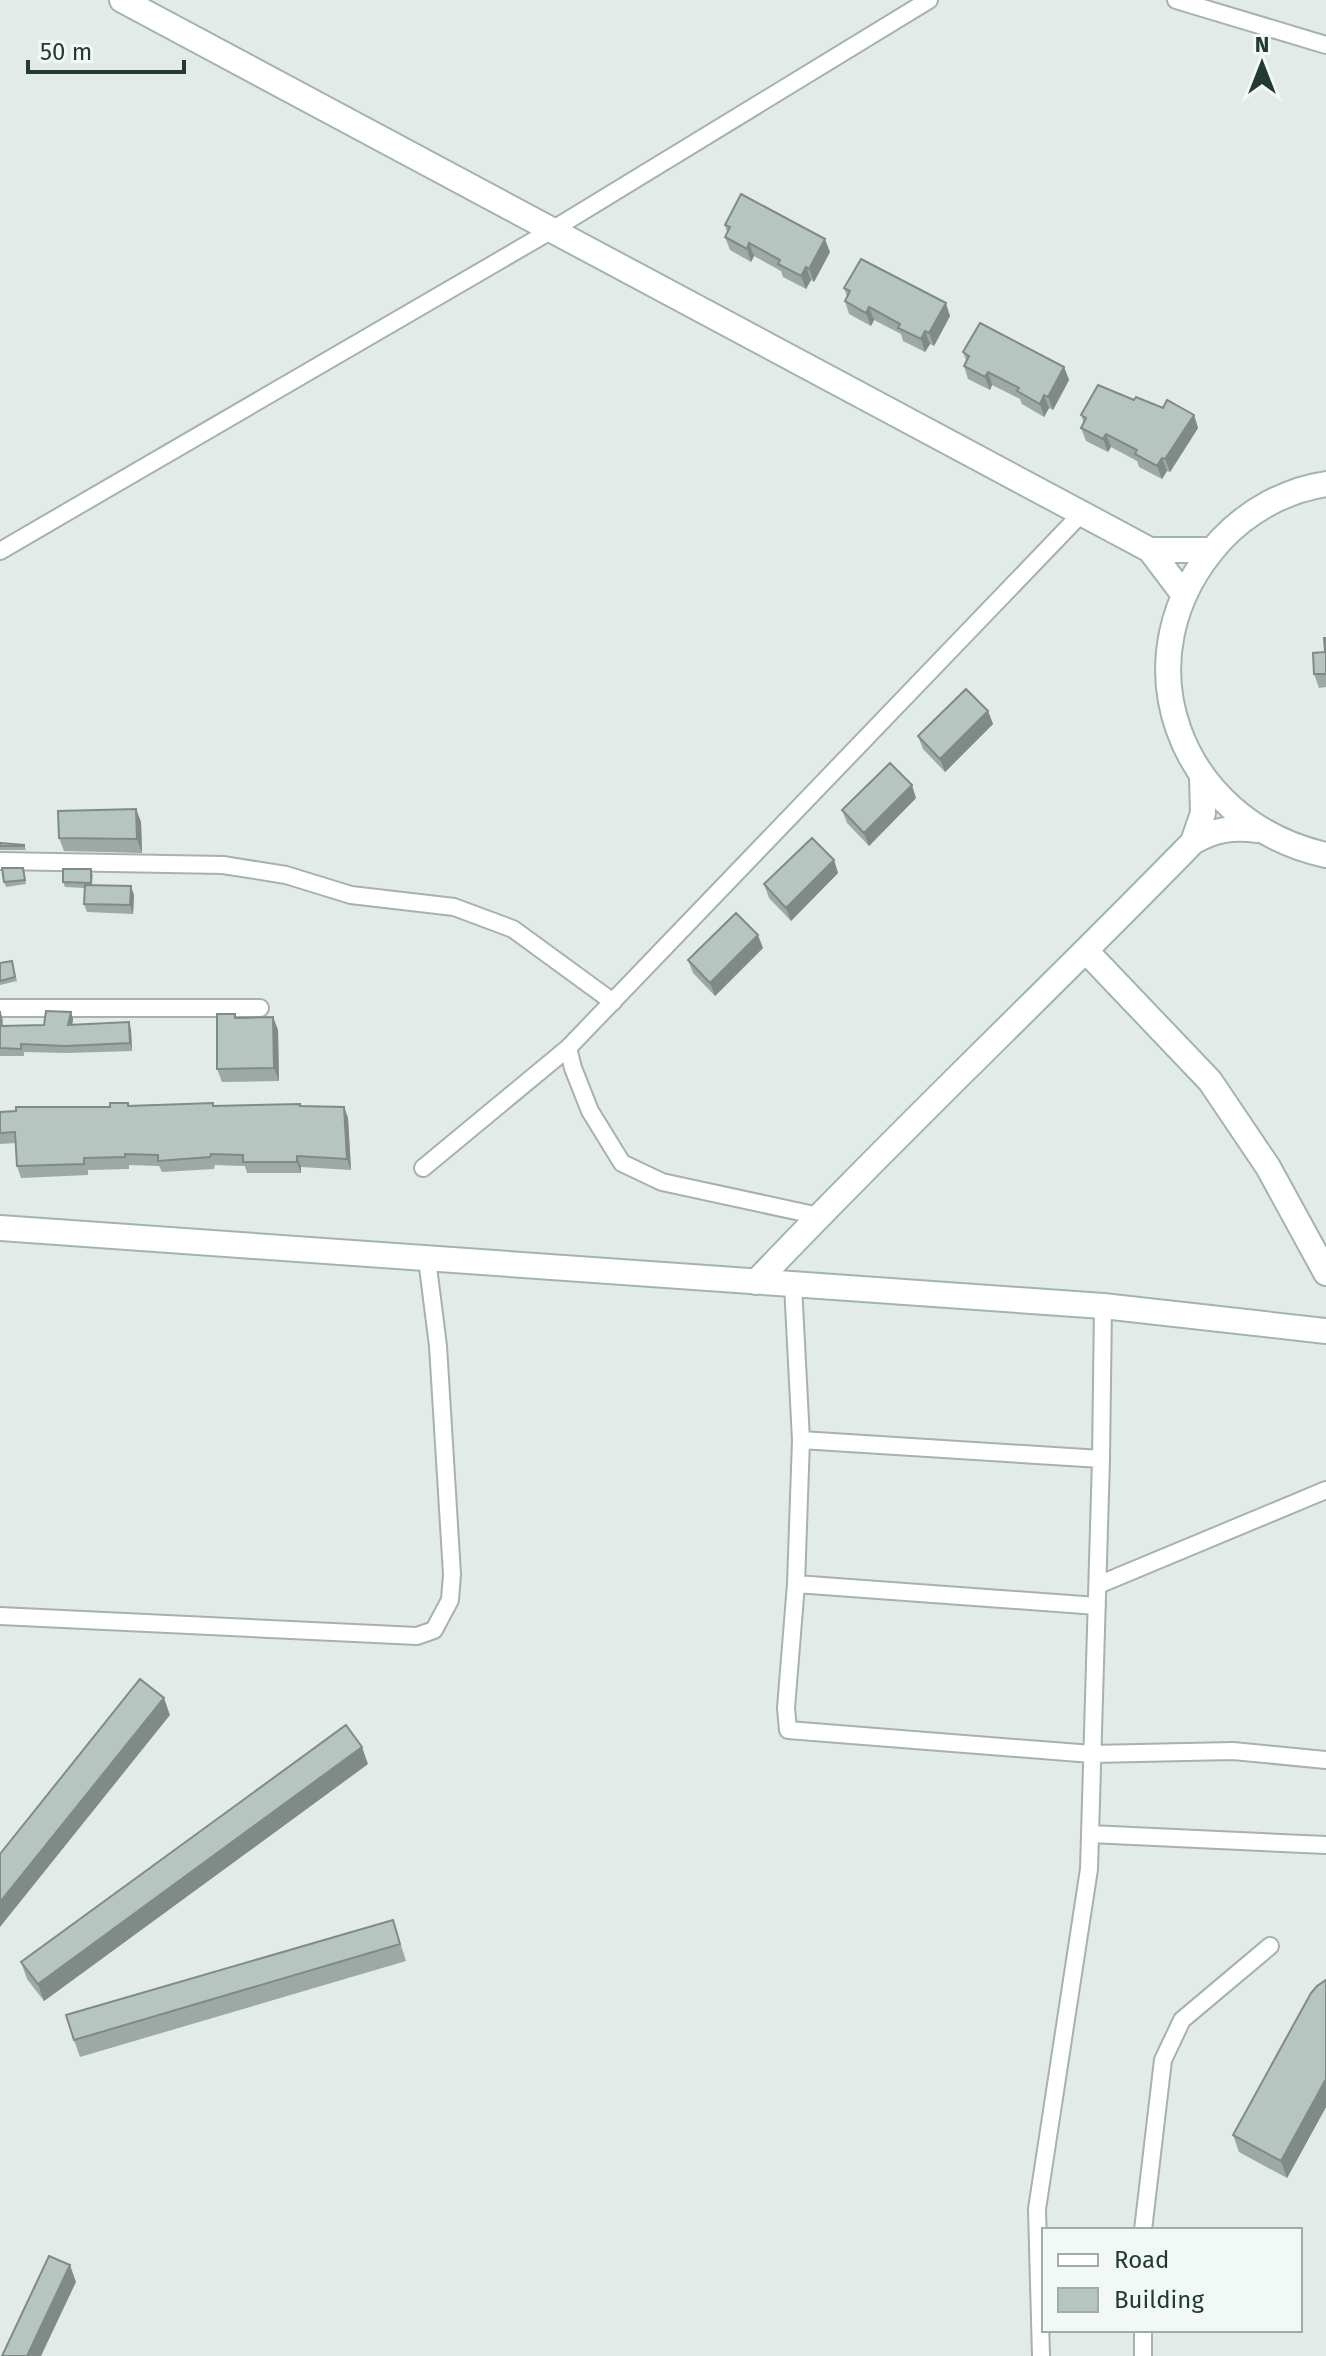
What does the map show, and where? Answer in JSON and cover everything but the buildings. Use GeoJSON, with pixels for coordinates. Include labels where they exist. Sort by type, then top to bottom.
{"type":"FeatureCollection","features":[{"type":"Feature","properties":{"kind":"street"},"geometry":{"type":"LineString","coordinates":[[122,0],[1150,550],[1184,595]]}},
{"type":"Feature","properties":{"kind":"street"},"geometry":{"type":"LineString","coordinates":[[0,551],[552,230],[929,0]]}},
{"type":"Feature","properties":{"kind":"street"},"geometry":{"type":"LineString","coordinates":[[1176,0],[1326,45]]}},
{"type":"Feature","properties":{"kind":"street"},"geometry":{"type":"LineString","coordinates":[[1326,484],[1268,503],[1228,532],[1211,550],[1184,595],[1171,641],[1170,688],[1180,734],[1202,777],[1218,797],[1258,830],[1281,842],[1326,855]]}},
{"type":"Feature","properties":{"kind":"street"},"geometry":{"type":"LineString","coordinates":[[423,1168],[568,1048],[1082,513]]}},
{"type":"Feature","properties":{"kind":"street"},"geometry":{"type":"LineString","coordinates":[[1150,550],[1211,550]]}},
{"type":"Feature","properties":{"kind":"street"},"geometry":{"type":"LineString","coordinates":[[1193,842],[1203,813],[1202,777]]}},
{"type":"Feature","properties":{"kind":"street"},"geometry":{"type":"LineString","coordinates":[[756,1282],[1193,842],[1210,832],[1225,829],[1258,830]]}},
{"type":"Feature","properties":{"kind":"street"},"geometry":{"type":"LineString","coordinates":[[0,861],[223,865],[286,875],[351,895],[454,907],[513,929],[613,1002]]}},
{"type":"Feature","properties":{"kind":"street"},"geometry":{"type":"LineString","coordinates":[[1087,952],[1210,1081],[1268,1167],[1326,1273]]}},
{"type":"Feature","properties":{"kind":"street"},"geometry":{"type":"LineString","coordinates":[[0,1008],[260,1008]]}},
{"type":"Feature","properties":{"kind":"street"},"geometry":{"type":"LineString","coordinates":[[568,1048],[590,1111],[622,1163],[662,1182],[819,1216]]}},
{"type":"Feature","properties":{"kind":"street"},"geometry":{"type":"LineString","coordinates":[[0,1228],[1103,1306],[1326,1331]]}},
{"type":"Feature","properties":{"kind":"street"},"geometry":{"type":"LineString","coordinates":[[0,1616],[417,1636],[434,1630],[450,1600],[452,1574],[438,1346],[427,1259]]}},
{"type":"Feature","properties":{"kind":"street"},"geometry":{"type":"LineString","coordinates":[[793,1285],[801,1440],[796,1584],[786,1708],[788,1730],[1092,1754],[1233,1751],[1326,1760]]}},
{"type":"Feature","properties":{"kind":"street"},"geometry":{"type":"LineString","coordinates":[[1041,2356],[1037,2209],[1089,1869],[1103,1306]]}},
{"type":"Feature","properties":{"kind":"street"},"geometry":{"type":"LineString","coordinates":[[801,1440],[1101,1459]]}},
{"type":"Feature","properties":{"kind":"street"},"geometry":{"type":"LineString","coordinates":[[1098,1585],[1326,1490]]}},
{"type":"Feature","properties":{"kind":"street"},"geometry":{"type":"LineString","coordinates":[[796,1584],[1097,1606]]}},
{"type":"Feature","properties":{"kind":"street"},"geometry":{"type":"LineString","coordinates":[[1090,1834],[1326,1845]]}},
{"type":"Feature","properties":{"kind":"street"},"geometry":{"type":"LineString","coordinates":[[1143,2228],[1163,2060],[1182,2020],[1270,1946]]}},
{"type":"Feature","properties":{"kind":"street"},"geometry":{"type":"LineString","coordinates":[[1143,2332],[1143,2356]]}}]}
